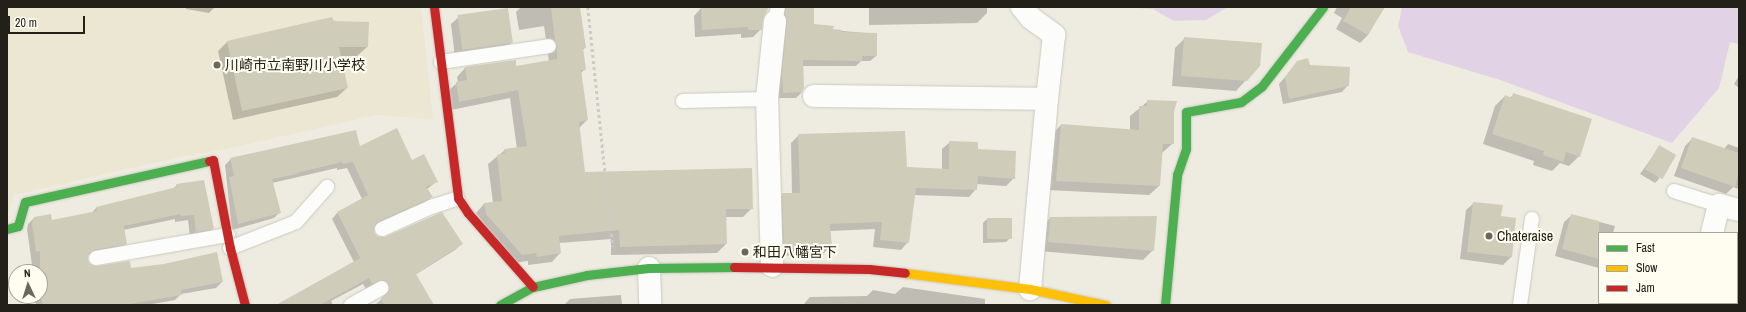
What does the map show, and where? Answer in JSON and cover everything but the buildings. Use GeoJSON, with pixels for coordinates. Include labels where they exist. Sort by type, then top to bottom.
{"type":"FeatureCollection","features":[{"type":"Feature","properties":{"kind":"street"},"geometry":{"type":"LineString","coordinates":[[434,7],[458,198],[468,213],[533,287]]}},
{"type":"Feature","properties":{"kind":"street"},"geometry":{"type":"LineString","coordinates":[[1022,7],[1031,18],[1054,35],[1030,289]]}},
{"type":"Feature","properties":{"kind":"street"},"geometry":{"type":"LineString","coordinates":[[1165,305],[1177,175],[1186,150],[1186,112],[1241,102],[1262,86],[1324,7]]}},
{"type":"Feature","properties":{"kind":"street"},"geometry":{"type":"LineString","coordinates":[[772,266],[767,99],[776,14]]}},
{"type":"Feature","properties":{"kind":"street"},"geometry":{"type":"LineString","coordinates":[[814,96],[1047,99]]}},
{"type":"Feature","properties":{"kind":"street"},"geometry":{"type":"LineString","coordinates":[[7,229],[18,226],[25,202],[213,160],[229,242],[245,305]]}},
{"type":"Feature","properties":{"kind":"street"},"geometry":{"type":"LineString","coordinates":[[1713,232],[1729,208]]}},
{"type":"Feature","properties":{"kind":"street"},"geometry":{"type":"LineString","coordinates":[[500,305],[533,287],[587,275],[649,268],[772,266],[869,269],[1030,289],[1096,304]]}},
{"type":"Feature","properties":{"kind":"street"},"geometry":{"type":"LineString","coordinates":[[649,268],[650,305]]}},
{"type":"Feature","properties":{"kind":"lane"},"geometry":{"type":"LineString","coordinates":[[441,62],[549,46]]}},
{"type":"Feature","properties":{"kind":"lane"},"geometry":{"type":"LineString","coordinates":[[683,101],[767,99]]}},
{"type":"Feature","properties":{"kind":"lane"},"geometry":{"type":"LineString","coordinates":[[96,258],[229,242],[296,222],[327,187]]}},
{"type":"Feature","properties":{"kind":"lane"},"geometry":{"type":"LineString","coordinates":[[1674,191],[1729,208]]}},
{"type":"Feature","properties":{"kind":"lane"},"geometry":{"type":"LineString","coordinates":[[382,229],[431,207],[458,198]]}},
{"type":"Feature","properties":{"kind":"lane"},"geometry":{"type":"LineString","coordinates":[[1520,305],[1532,219]]}},
{"type":"Feature","properties":{"kind":"lane"},"geometry":{"type":"LineString","coordinates":[[357,303],[382,288]]}},
{"type":"Feature","properties":{"kind":"path"},"geometry":{"type":"LineString","coordinates":[[588,7],[615,272]]}},
{"type":"Feature","properties":{"kind":"shaded area","name":"川崎市立南野川小学校"},"geometry":{"type":"Polygon","coordinates":[[[7,7],[420,7],[433,119],[376,115],[226,149],[180,157],[14,195],[7,216],[7,7]]]}},
{"type":"Feature","properties":{"kind":"shaded area"},"geometry":{"type":"Polygon","coordinates":[[[1123,7],[1228,7],[1206,20],[1174,21],[1153,9],[1123,7]]]}},
{"type":"Feature","properties":{"kind":"shaded area"},"geometry":{"type":"Polygon","coordinates":[[[1402,7],[1739,7],[1739,44],[1730,42],[1719,88],[1672,143],[1500,80],[1408,52],[1398,26],[1402,7]]]}},
{"type":"Feature","properties":{"kind":"traffic: fast"},"geometry":{"type":"LineString","coordinates":[[1165,305],[1177,175],[1186,149],[1186,112],[1241,102],[1262,86],[1323,7]]}},
{"type":"Feature","properties":{"kind":"traffic: fast"},"geometry":{"type":"LineString","coordinates":[[7,229],[18,226],[25,202],[209,161]]}},
{"type":"Feature","properties":{"kind":"traffic: fast"},"geometry":{"type":"LineString","coordinates":[[500,305],[533,287],[587,275],[649,268],[734,267]]}},
{"type":"Feature","properties":{"kind":"traffic: slow"},"geometry":{"type":"LineString","coordinates":[[905,273],[1030,289],[1106,305]]}},
{"type":"Feature","properties":{"kind":"traffic: jam"},"geometry":{"type":"LineString","coordinates":[[434,7],[458,198],[468,213],[533,287]]}},
{"type":"Feature","properties":{"kind":"traffic: jam"},"geometry":{"type":"LineString","coordinates":[[209,161],[213,160],[230,248],[245,305]]}},
{"type":"Feature","properties":{"kind":"traffic: jam"},"geometry":{"type":"LineString","coordinates":[[734,267],[869,269],[905,273]]}},
{"type":"Feature","properties":{"kind":"place","name":"川崎市立南野川小学校"},"geometry":{"type":"Point","coordinates":[217,65]}},
{"type":"Feature","properties":{"kind":"place","name":"Chateraise"},"geometry":{"type":"Point","coordinates":[1489,236]}},
{"type":"Feature","properties":{"kind":"place","name":"和田八幡宮下"},"geometry":{"type":"Point","coordinates":[745,252]}}]}
